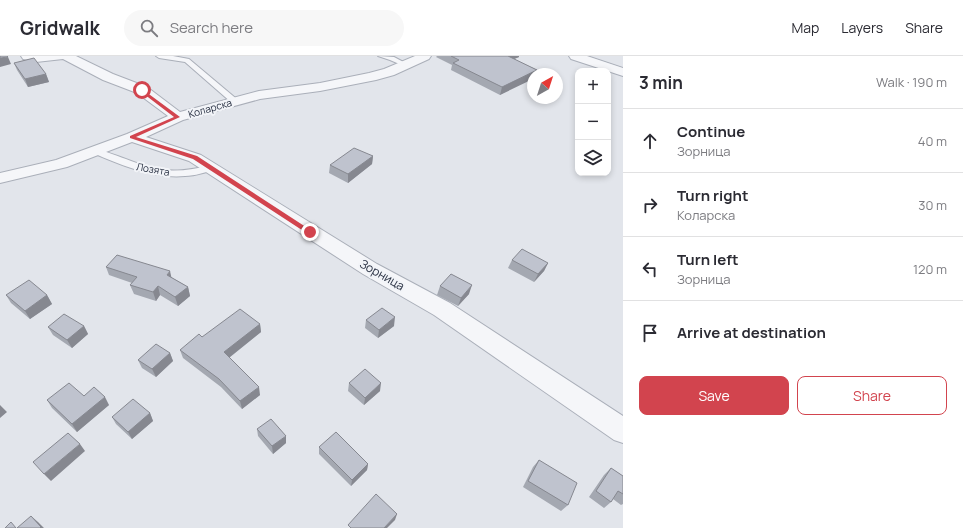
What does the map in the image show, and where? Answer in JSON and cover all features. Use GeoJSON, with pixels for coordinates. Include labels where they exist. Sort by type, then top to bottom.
{"type":"FeatureCollection","features":[{"type":"Feature","properties":{"kind":"street"},"geometry":{"type":"LineString","coordinates":[[27,56],[36,58],[62,56]]}},
{"type":"Feature","properties":{"kind":"street"},"geometry":{"type":"LineString","coordinates":[[66,56],[108,77],[142,90],[178,117]]}},
{"type":"Feature","properties":{"kind":"street","name":"Коларска"},"geometry":{"type":"LineString","coordinates":[[0,178],[61,164],[132,137],[178,117],[259,95],[320,88],[371,77],[425,56]]}},
{"type":"Feature","properties":{"kind":"street"},"geometry":{"type":"LineString","coordinates":[[575,56],[623,72]]}},
{"type":"Feature","properties":{"kind":"street","name":"Зорница"},"geometry":{"type":"LineString","coordinates":[[132,137],[188,154],[212,168],[310,232],[370,269],[442,310],[623,431]]}},
{"type":"Feature","properties":{"kind":"lane"},"geometry":{"type":"LineString","coordinates":[[159,56],[187,60],[235,101]]}},
{"type":"Feature","properties":{"kind":"lane"},"geometry":{"type":"LineString","coordinates":[[381,56],[392,58],[406,64]]}},
{"type":"Feature","properties":{"kind":"lane","name":"Лозята"},"geometry":{"type":"LineString","coordinates":[[96,151],[125,164],[160,172],[184,174],[212,168]]}},
{"type":"Feature","properties":{"kind":"building"},"geometry":{"type":"Polygon","coordinates":[[[0,56],[7,56],[8,57],[0,58],[0,56]]]}},
{"type":"Feature","properties":{"kind":"building"},"geometry":{"type":"Polygon","coordinates":[[[451,56],[508,56],[533,68],[527,68],[527,75],[502,87],[453,63],[459,60],[451,56]]]}},
{"type":"Feature","properties":{"kind":"building"},"geometry":{"type":"Polygon","coordinates":[[[34,58],[46,74],[25,79],[14,63],[34,58]]]}},
{"type":"Feature","properties":{"kind":"building"},"geometry":{"type":"Polygon","coordinates":[[[354,148],[373,156],[348,174],[330,165],[354,148]]]}},
{"type":"Feature","properties":{"kind":"building"},"geometry":{"type":"Polygon","coordinates":[[[522,249],[548,263],[538,274],[512,260],[522,249]]]}},
{"type":"Feature","properties":{"kind":"building"},"geometry":{"type":"Polygon","coordinates":[[[117,255],[170,271],[167,275],[188,287],[175,297],[158,286],[153,292],[130,285],[137,277],[106,267],[117,255]]]}},
{"type":"Feature","properties":{"kind":"building"},"geometry":{"type":"Polygon","coordinates":[[[451,274],[472,285],[461,298],[440,286],[451,274]]]}},
{"type":"Feature","properties":{"kind":"building"},"geometry":{"type":"Polygon","coordinates":[[[29,280],[47,295],[25,311],[6,295],[29,280]]]}},
{"type":"Feature","properties":{"kind":"building"},"geometry":{"type":"Polygon","coordinates":[[[382,308],[395,317],[379,330],[366,320],[382,308]]]}},
{"type":"Feature","properties":{"kind":"building"},"geometry":{"type":"Polygon","coordinates":[[[240,309],[260,324],[224,352],[259,387],[240,401],[219,379],[180,350],[199,334],[202,337],[240,309]]]}},
{"type":"Feature","properties":{"kind":"building"},"geometry":{"type":"Polygon","coordinates":[[[64,314],[84,326],[67,340],[48,327],[64,314]]]}},
{"type":"Feature","properties":{"kind":"building"},"geometry":{"type":"Polygon","coordinates":[[[156,344],[170,353],[152,369],[138,360],[156,344]]]}},
{"type":"Feature","properties":{"kind":"building"},"geometry":{"type":"Polygon","coordinates":[[[365,369],[381,383],[365,398],[349,383],[365,369]]]}},
{"type":"Feature","properties":{"kind":"building"},"geometry":{"type":"Polygon","coordinates":[[[69,383],[84,396],[94,387],[105,397],[72,424],[47,400],[69,383]]]}},
{"type":"Feature","properties":{"kind":"building"},"geometry":{"type":"Polygon","coordinates":[[[133,399],[150,413],[128,432],[112,417],[133,399]]]}},
{"type":"Feature","properties":{"kind":"building"},"geometry":{"type":"Polygon","coordinates":[[[271,419],[286,436],[272,446],[257,429],[271,419]]]}},
{"type":"Feature","properties":{"kind":"building"},"geometry":{"type":"Polygon","coordinates":[[[336,432],[368,464],[352,480],[319,447],[336,432]]]}},
{"type":"Feature","properties":{"kind":"building"},"geometry":{"type":"Polygon","coordinates":[[[68,433],[80,444],[44,474],[33,462],[68,433]]]}},
{"type":"Feature","properties":{"kind":"building"},"geometry":{"type":"Polygon","coordinates":[[[539,460],[577,483],[568,505],[528,481],[539,460]]]}},
{"type":"Feature","properties":{"kind":"building"},"geometry":{"type":"Polygon","coordinates":[[[611,468],[623,476],[623,494],[618,491],[611,502],[596,491],[611,468]]]}},
{"type":"Feature","properties":{"kind":"building"},"geometry":{"type":"Polygon","coordinates":[[[376,494],[397,514],[384,528],[351,528],[348,525],[376,494]]]}},
{"type":"Feature","properties":{"kind":"building"},"geometry":{"type":"Polygon","coordinates":[[[31,516],[41,527],[40,528],[17,528],[31,516]]]}},
{"type":"Feature","properties":{"kind":"building"},"geometry":{"type":"Polygon","coordinates":[[[11,522],[16,528],[5,528],[11,522]]]}},
{"type":"Feature","properties":{"kind":"route"},"geometry":{"type":"LineString","coordinates":[[142,90],[178,117],[132,137],[188,154],[310,232]]}}]}
